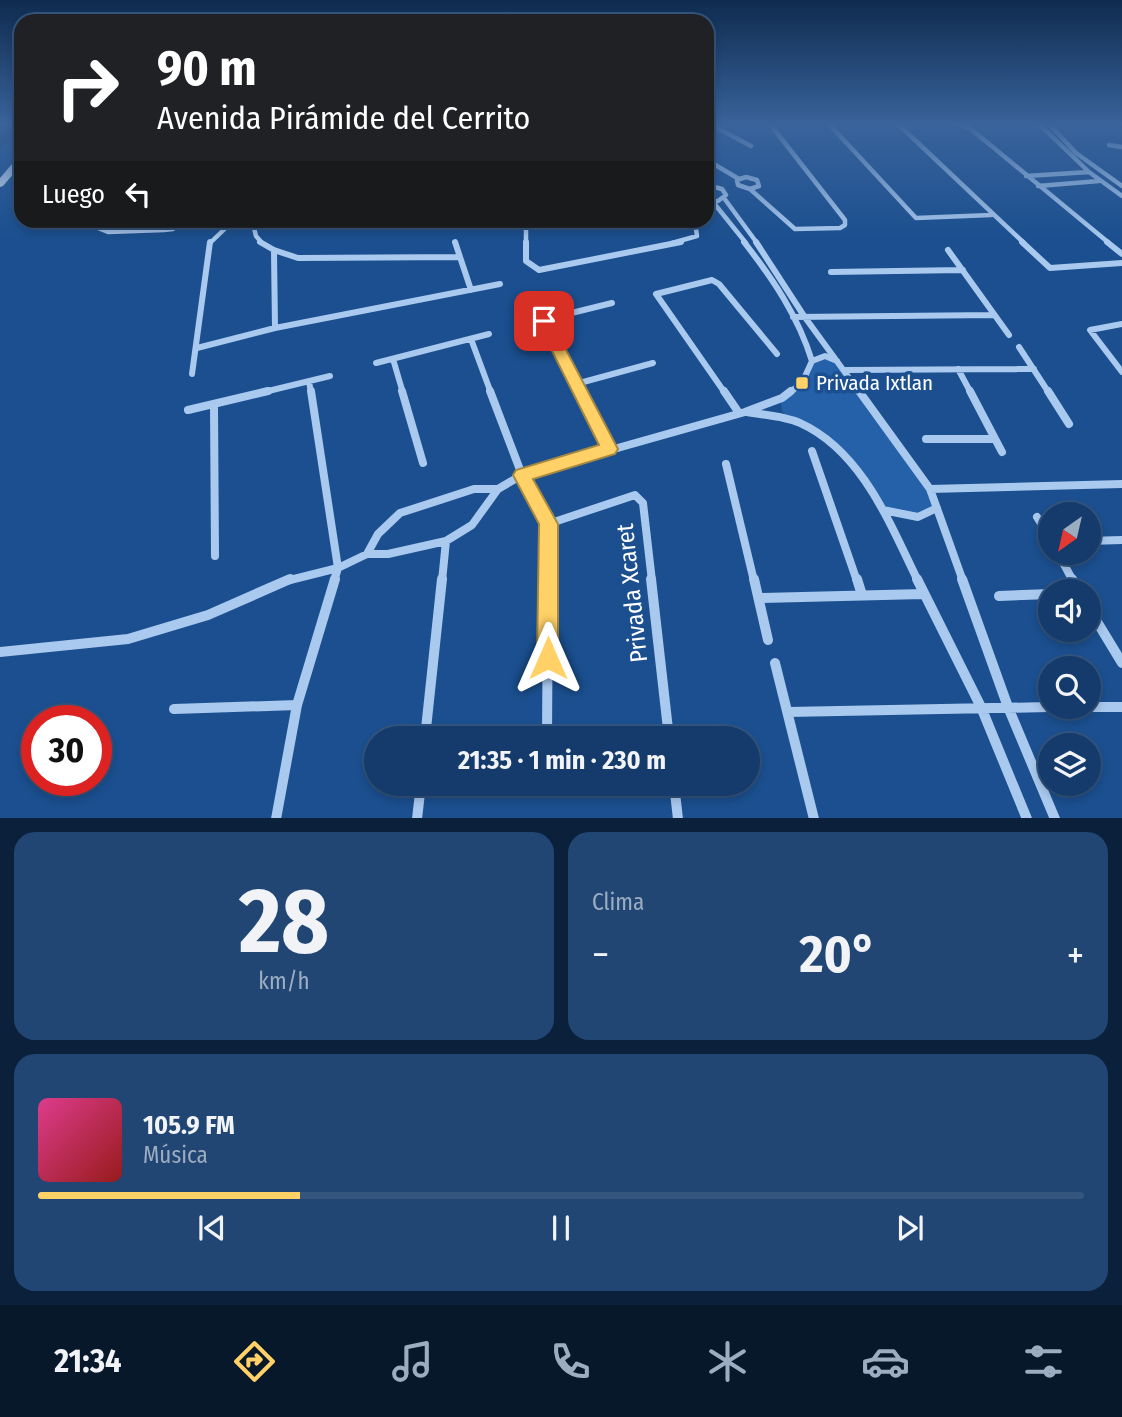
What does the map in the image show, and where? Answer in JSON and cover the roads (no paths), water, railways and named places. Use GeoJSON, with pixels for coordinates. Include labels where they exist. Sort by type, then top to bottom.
{"type":"FeatureCollection","features":[{"type":"Feature","properties":{"kind":"street"},"geometry":{"type":"LineString","coordinates":[[714,165],[748,189],[794,229],[840,228],[845,225],[845,220],[800,162]]}},
{"type":"Feature","properties":{"kind":"street"},"geometry":{"type":"LineString","coordinates":[[864,162],[916,218],[991,215]]}},
{"type":"Feature","properties":{"kind":"street"},"geometry":{"type":"LineString","coordinates":[[937,162],[1050,268],[1122,263]]}},
{"type":"Feature","properties":{"kind":"street"},"geometry":{"type":"LineString","coordinates":[[1010,162],[1122,254]]}},
{"type":"Feature","properties":{"kind":"street"},"geometry":{"type":"LineString","coordinates":[[1079,162],[1122,196]]}},
{"type":"Feature","properties":{"kind":"street"},"geometry":{"type":"LineString","coordinates":[[1088,162],[1122,186]]}},
{"type":"Feature","properties":{"kind":"street"},"geometry":{"type":"LineString","coordinates":[[0,184],[14,167]]}},
{"type":"Feature","properties":{"kind":"street"},"geometry":{"type":"LineString","coordinates":[[1026,176],[1100,171]]}},
{"type":"Feature","properties":{"kind":"street"},"geometry":{"type":"LineString","coordinates":[[714,199],[724,194],[757,188],[759,182],[750,177],[738,181],[724,194]]}},
{"type":"Feature","properties":{"kind":"street"},"geometry":{"type":"LineString","coordinates":[[1037,186],[1113,180]]}},
{"type":"Feature","properties":{"kind":"street"},"geometry":{"type":"LineString","coordinates":[[714,188],[724,194],[764,251],[804,316],[846,370],[930,489],[1008,707],[1055,818]]}},
{"type":"Feature","properties":{"kind":"street"},"geometry":{"type":"LineString","coordinates":[[0,652],[128,639],[208,615],[291,579],[338,568],[367,554],[388,554],[446,541],[472,526],[498,489],[522,475],[782,398],[802,383],[812,361],[807,342],[754,252],[714,206]]}},
{"type":"Feature","properties":{"kind":"street"},"geometry":{"type":"LineString","coordinates":[[96,228],[108,232],[174,228]]}},
{"type":"Feature","properties":{"kind":"street"},"geometry":{"type":"LineString","coordinates":[[192,374],[210,242],[226,228]]}},
{"type":"Feature","properties":{"kind":"street"},"geometry":{"type":"LineString","coordinates":[[251,228],[258,242],[274,252],[317,260],[460,257]]}},
{"type":"Feature","properties":{"kind":"street"},"geometry":{"type":"LineString","coordinates":[[530,228],[524,229],[526,261],[539,270],[694,239],[697,236],[695,228]]}},
{"type":"Feature","properties":{"kind":"street"},"geometry":{"type":"LineString","coordinates":[[455,243],[471,290]]}},
{"type":"Feature","properties":{"kind":"street"},"geometry":{"type":"LineString","coordinates":[[948,250],[1009,335]]}},
{"type":"Feature","properties":{"kind":"street"},"geometry":{"type":"LineString","coordinates":[[274,252],[275,328]]}},
{"type":"Feature","properties":{"kind":"street"},"geometry":{"type":"LineString","coordinates":[[831,272],[963,270]]}},
{"type":"Feature","properties":{"kind":"street"},"geometry":{"type":"LineString","coordinates":[[777,354],[719,284],[712,280],[656,294],[742,412],[787,419],[830,441],[858,471],[882,509],[981,707],[1027,818]]}},
{"type":"Feature","properties":{"kind":"street"},"geometry":{"type":"LineString","coordinates":[[197,348],[275,328],[500,284]]}},
{"type":"Feature","properties":{"kind":"street"},"geometry":{"type":"LineString","coordinates":[[523,325],[612,303]]}},
{"type":"Feature","properties":{"kind":"street"},"geometry":{"type":"LineString","coordinates":[[793,317],[994,315]]}},
{"type":"Feature","properties":{"kind":"street"},"geometry":{"type":"LineString","coordinates":[[544,321],[609,449]]}},
{"type":"Feature","properties":{"kind":"street"},"geometry":{"type":"LineString","coordinates":[[1122,324],[1090,330],[1122,372]]}},
{"type":"Feature","properties":{"kind":"street"},"geometry":{"type":"LineString","coordinates":[[376,363],[489,334]]}},
{"type":"Feature","properties":{"kind":"street"},"geometry":{"type":"LineString","coordinates":[[471,339],[522,475],[548,524],[547,726]]}},
{"type":"Feature","properties":{"kind":"street"},"geometry":{"type":"LineString","coordinates":[[1019,347],[1069,424]]}},
{"type":"Feature","properties":{"kind":"street"},"geometry":{"type":"LineString","coordinates":[[812,361],[825,356],[838,361]]}},
{"type":"Feature","properties":{"kind":"street"},"geometry":{"type":"LineString","coordinates":[[393,359],[422,463]]}},
{"type":"Feature","properties":{"kind":"street"},"geometry":{"type":"LineString","coordinates":[[576,384],[653,363]]}},
{"type":"Feature","properties":{"kind":"street"},"geometry":{"type":"LineString","coordinates":[[958,369],[1002,452]]}},
{"type":"Feature","properties":{"kind":"street"},"geometry":{"type":"LineString","coordinates":[[846,370],[1034,369]]}},
{"type":"Feature","properties":{"kind":"street"},"geometry":{"type":"LineString","coordinates":[[188,410],[214,406],[330,376]]}},
{"type":"Feature","properties":{"kind":"street"},"geometry":{"type":"LineString","coordinates":[[276,818],[298,705],[338,568],[309,381]]}},
{"type":"Feature","properties":{"kind":"street"},"geometry":{"type":"LineString","coordinates":[[782,398],[780,405],[787,419]]}},
{"type":"Feature","properties":{"kind":"street"},"geometry":{"type":"LineString","coordinates":[[214,406],[215,556]]}},
{"type":"Feature","properties":{"kind":"street"},"geometry":{"type":"LineString","coordinates":[[926,439],[994,439]]}},
{"type":"Feature","properties":{"kind":"street"},"geometry":{"type":"LineString","coordinates":[[812,451],[862,595]]}},
{"type":"Feature","properties":{"kind":"street"},"geometry":{"type":"LineString","coordinates":[[726,464],[768,640]]}},
{"type":"Feature","properties":{"kind":"street"},"geometry":{"type":"LineString","coordinates":[[930,489],[1122,484]]}},
{"type":"Feature","properties":{"kind":"street"},"geometry":{"type":"LineString","coordinates":[[367,554],[377,534],[400,513],[474,489],[498,489]]}},
{"type":"Feature","properties":{"kind":"street","name":"Privada Xcaret"},"geometry":{"type":"LineString","coordinates":[[548,524],[625,497],[635,495],[643,503],[668,726]]}},
{"type":"Feature","properties":{"kind":"street"},"geometry":{"type":"LineString","coordinates":[[882,509],[910,517],[928,515],[937,508]]}},
{"type":"Feature","properties":{"kind":"street"},"geometry":{"type":"LineString","coordinates":[[1101,541],[1122,540]]}},
{"type":"Feature","properties":{"kind":"street"},"geometry":{"type":"LineString","coordinates":[[426,726],[446,541]]}},
{"type":"Feature","properties":{"kind":"street"},"geometry":{"type":"LineString","coordinates":[[759,598],[923,594]]}},
{"type":"Feature","properties":{"kind":"street"},"geometry":{"type":"LineString","coordinates":[[999,596],[1038,594]]}},
{"type":"Feature","properties":{"kind":"street"},"geometry":{"type":"LineString","coordinates":[[1101,628],[1122,663]]}},
{"type":"Feature","properties":{"kind":"street"},"geometry":{"type":"LineString","coordinates":[[775,663],[814,818]]}},
{"type":"Feature","properties":{"kind":"street"},"geometry":{"type":"LineString","coordinates":[[174,709],[298,705]]}},
{"type":"Feature","properties":{"kind":"street"},"geometry":{"type":"LineString","coordinates":[[788,712],[1038,707]]}},
{"type":"Feature","properties":{"kind":"street"},"geometry":{"type":"LineString","coordinates":[[1101,707],[1122,707]]}},
{"type":"Feature","properties":{"kind":"street"},"geometry":{"type":"LineString","coordinates":[[417,818],[420,796]]}},
{"type":"Feature","properties":{"kind":"street"},"geometry":{"type":"LineString","coordinates":[[675,796],[678,818]]}},
{"type":"Feature","properties":{"kind":"place","name":"Privada Ixtlan"},"geometry":{"type":"Point","coordinates":[802,383]}}]}
